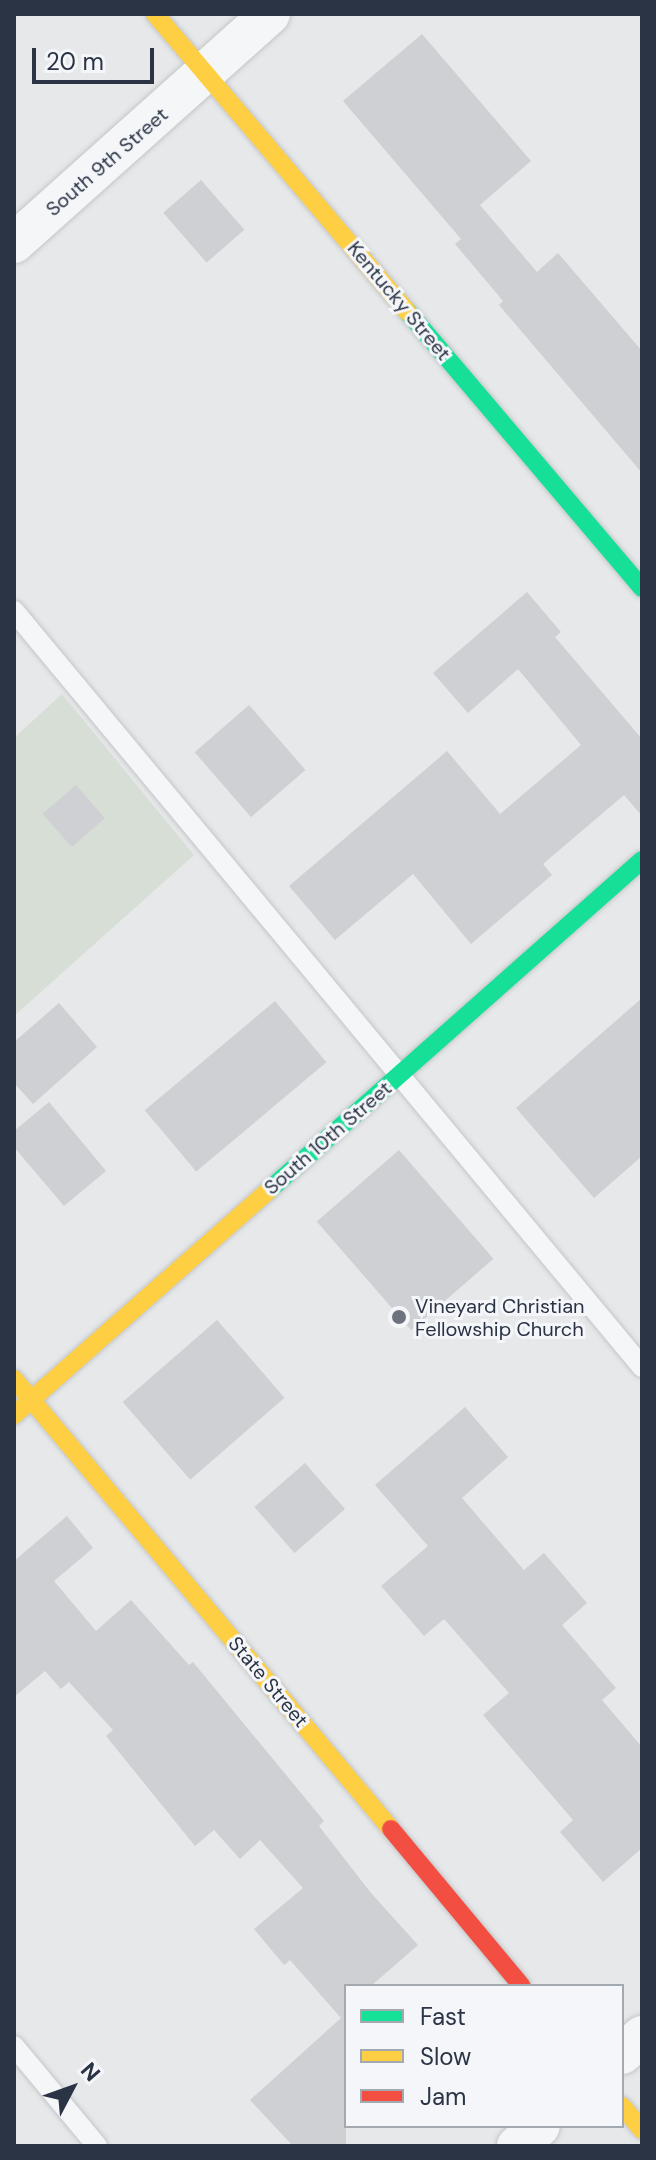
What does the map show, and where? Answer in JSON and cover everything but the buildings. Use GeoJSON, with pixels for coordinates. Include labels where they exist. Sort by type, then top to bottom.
{"type":"FeatureCollection","features":[{"type":"Feature","properties":{"kind":"street","name":"Kentucky Street"},"geometry":{"type":"LineString","coordinates":[[155,14],[642,588]]}},
{"type":"Feature","properties":{"kind":"street","name":"South 9th Street"},"geometry":{"type":"LineString","coordinates":[[14,243],[207,75],[270,14]]}},
{"type":"Feature","properties":{"kind":"street","name":"South 10th Street"},"geometry":{"type":"LineString","coordinates":[[14,1415],[642,860]]}},
{"type":"Feature","properties":{"kind":"street","name":"State Street"},"geometry":{"type":"LineString","coordinates":[[14,1379],[520,1984]]}},
{"type":"Feature","properties":{"kind":"street"},"geometry":{"type":"LineString","coordinates":[[624,2052],[642,2036]]}},
{"type":"Feature","properties":{"kind":"street"},"geometry":{"type":"LineString","coordinates":[[624,2108],[642,2130]]}},
{"type":"Feature","properties":{"kind":"street"},"geometry":{"type":"LineString","coordinates":[[517,2146],[538,2128]]}},
{"type":"Feature","properties":{"kind":"lane"},"geometry":{"type":"LineString","coordinates":[[14,611],[396,1077],[642,1367]]}},
{"type":"Feature","properties":{"kind":"lane"},"geometry":{"type":"LineString","coordinates":[[14,2046],[97,2146]]}},
{"type":"Feature","properties":{"kind":"shaded area"},"geometry":{"type":"Polygon","coordinates":[[[62,694],[194,855],[14,1016],[14,738],[62,694]]]}},
{"type":"Feature","properties":{"kind":"traffic: fast"},"geometry":{"type":"LineString","coordinates":[[408,312],[642,588]]}},
{"type":"Feature","properties":{"kind":"traffic: fast"},"geometry":{"type":"LineString","coordinates":[[268,1191],[642,860]]}},
{"type":"Feature","properties":{"kind":"traffic: slow"},"geometry":{"type":"LineString","coordinates":[[155,14],[408,312]]}},
{"type":"Feature","properties":{"kind":"traffic: slow"},"geometry":{"type":"LineString","coordinates":[[14,1415],[268,1191]]}},
{"type":"Feature","properties":{"kind":"traffic: slow"},"geometry":{"type":"LineString","coordinates":[[14,1379],[391,1829]]}},
{"type":"Feature","properties":{"kind":"traffic: slow"},"geometry":{"type":"LineString","coordinates":[[624,2108],[642,2130]]}},
{"type":"Feature","properties":{"kind":"traffic: jam"},"geometry":{"type":"LineString","coordinates":[[391,1829],[520,1984]]}},
{"type":"Feature","properties":{"kind":"place","name":"Vineyard Christian Fellowship Church"},"geometry":{"type":"Point","coordinates":[399,1317]}}]}
